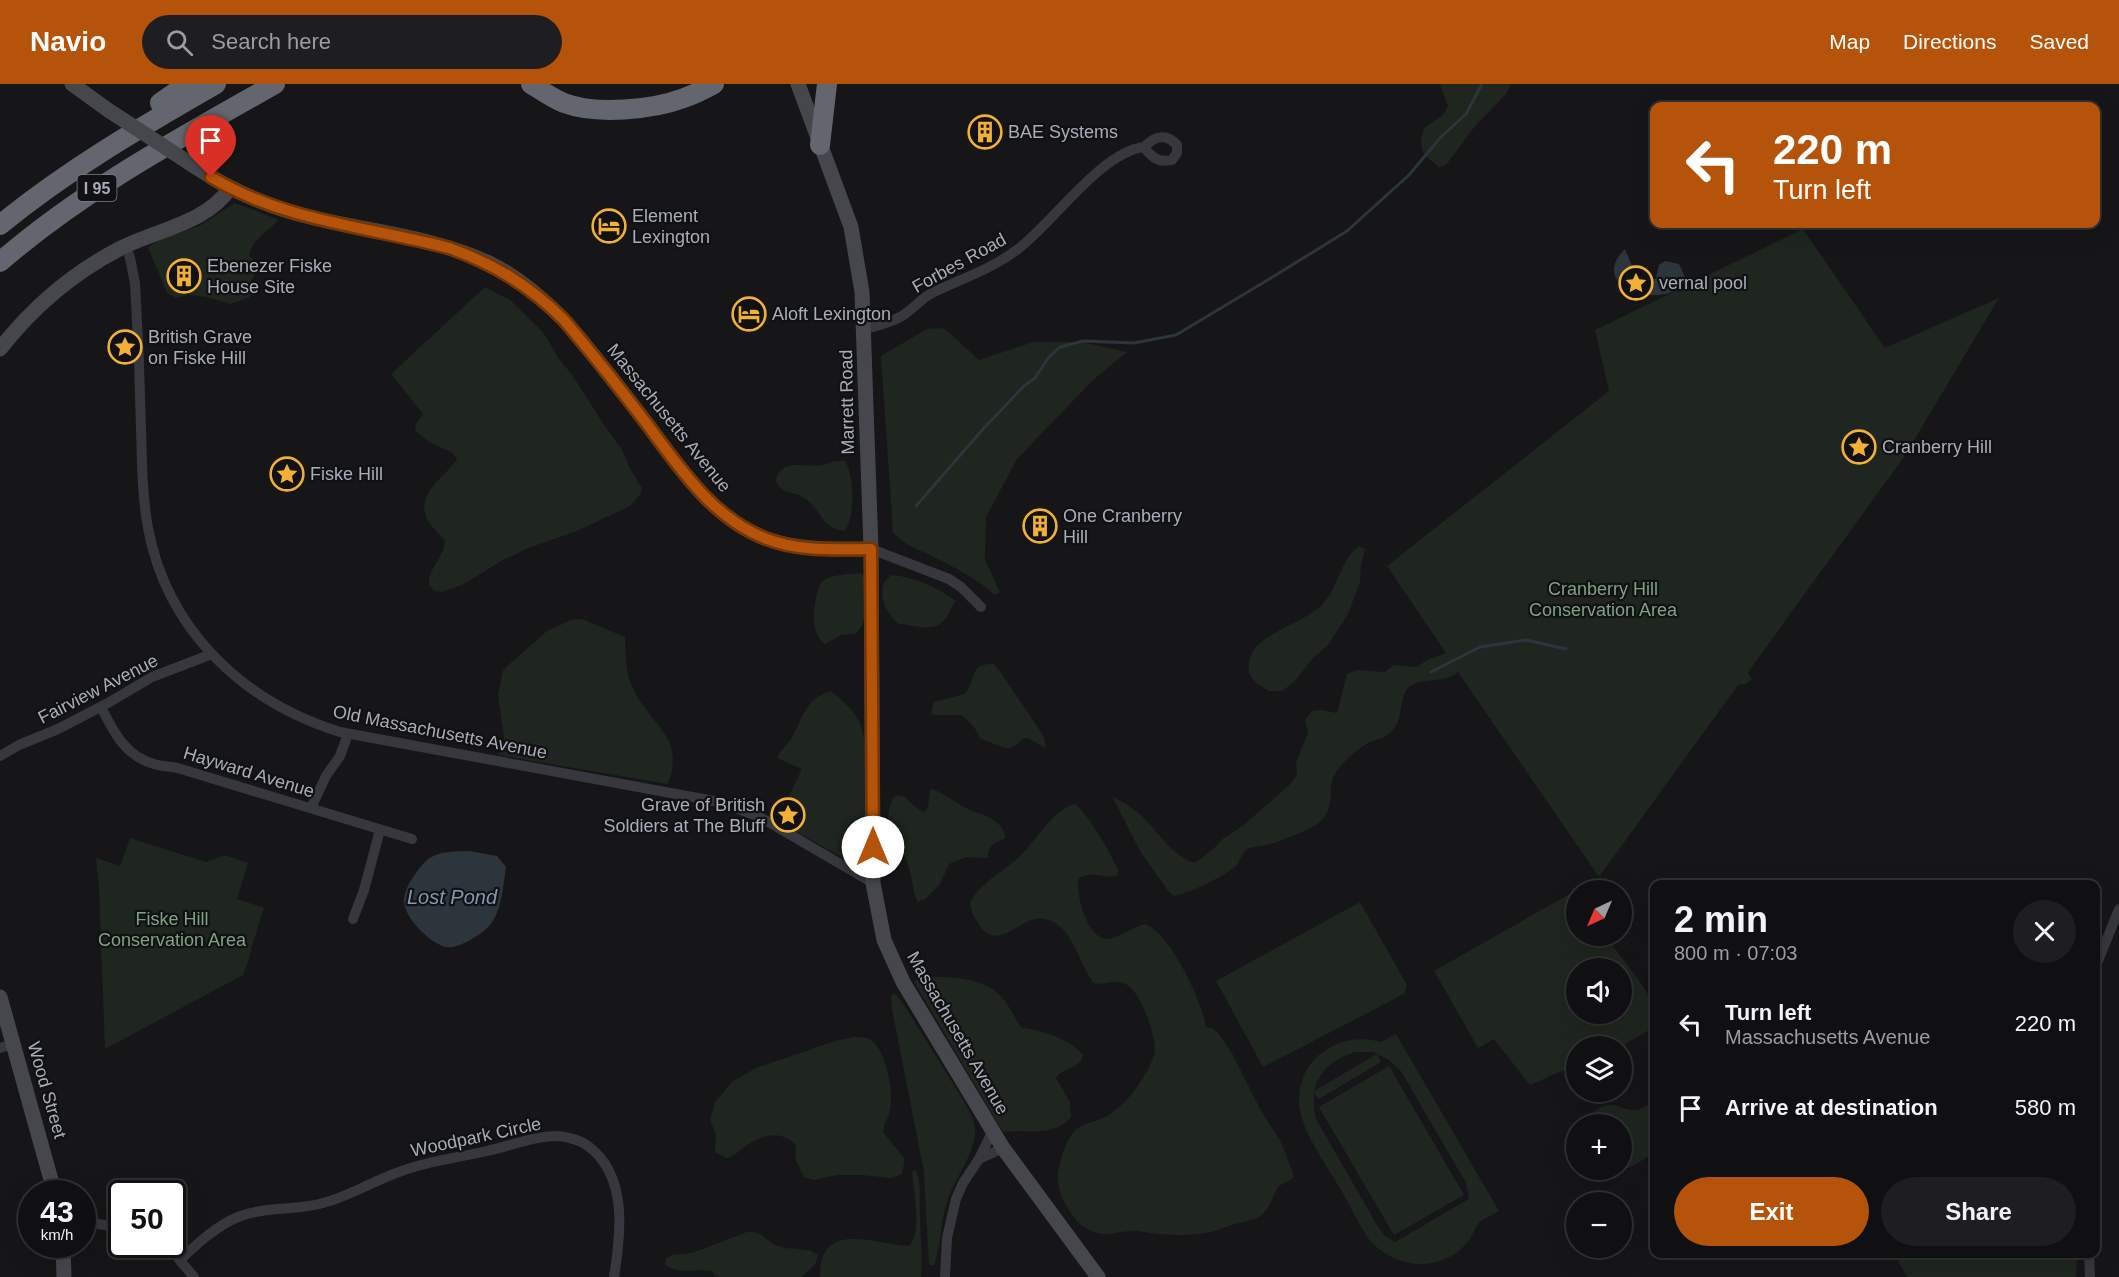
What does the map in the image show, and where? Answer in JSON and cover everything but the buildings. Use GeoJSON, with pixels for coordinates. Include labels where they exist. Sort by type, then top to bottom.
{"type":"FeatureCollection","features":[{"type":"Feature","properties":{"kind":"highway"},"geometry":{"type":"LineString","coordinates":[[118,141],[164,99],[187,84]]}},
{"type":"Feature","properties":{"kind":"highway","name":"I 95"},"geometry":{"type":"LineString","coordinates":[[0,225],[67,174],[118,141],[216,84]]}},
{"type":"Feature","properties":{"kind":"highway","name":"I 95"},"geometry":{"type":"LineString","coordinates":[[0,262],[58,216],[116,176],[275,84]]}},
{"type":"Feature","properties":{"kind":"highway"},"geometry":{"type":"LineString","coordinates":[[531,84],[565,103],[603,109],[664,104],[685,98],[714,84]]}},
{"type":"Feature","properties":{"kind":"highway"},"geometry":{"type":"LineString","coordinates":[[820,145],[827,84]]}},
{"type":"Feature","properties":{"kind":"main road","name":"Massachusetts Avenue"},"geometry":{"type":"LineString","coordinates":[[72,84],[194,166],[253,199],[293,213],[449,248],[472,256],[510,275],[547,303],[564,320],[680,467],[709,501],[723,513],[754,533],[780,543],[812,548],[871,549],[873,883],[884,939],[898,970],[992,1132],[1098,1277]]}},
{"type":"Feature","properties":{"kind":"main road","name":"Marrett Road"},"geometry":{"type":"LineString","coordinates":[[798,84],[851,227],[860,274],[865,329],[871,549]]}},
{"type":"Feature","properties":{"kind":"main road"},"geometry":{"type":"LineString","coordinates":[[0,349],[31,314],[57,290],[92,265],[126,246],[201,214],[230,188]]}},
{"type":"Feature","properties":{"kind":"main road","name":"Wood Street"},"geometry":{"type":"LineString","coordinates":[[0,997],[7,1046],[50,1180]]}},
{"type":"Feature","properties":{"kind":"main road"},"geometry":{"type":"LineString","coordinates":[[63,1258],[64,1277]]}},
{"type":"Feature","properties":{"kind":"street","name":"Forbes Road"},"geometry":{"type":"LineString","coordinates":[[865,329],[900,317],[926,296],[985,271],[1002,261],[1044,226],[1095,175],[1132,148],[1144,147]]}},
{"type":"Feature","properties":{"kind":"street","name":"Old Massachusetts Avenue"},"geometry":{"type":"LineString","coordinates":[[126,246],[135,283],[143,481],[150,536],[159,568],[173,599],[212,654],[237,678],[267,701],[311,722],[348,734],[718,802],[760,817],[873,883]]}},
{"type":"Feature","properties":{"kind":"street"},"geometry":{"type":"LineString","coordinates":[[871,549],[950,579],[966,591],[981,607]]}},
{"type":"Feature","properties":{"kind":"street","name":"Fairview Avenue"},"geometry":{"type":"LineString","coordinates":[[0,756],[101,707],[148,678],[212,654]]}},
{"type":"Feature","properties":{"kind":"street","name":"Hayward Avenue"},"geometry":{"type":"LineString","coordinates":[[101,707],[123,746],[148,762],[181,769],[412,839]]}},
{"type":"Feature","properties":{"kind":"street"},"geometry":{"type":"LineString","coordinates":[[311,808],[326,776],[340,756],[348,734]]}},
{"type":"Feature","properties":{"kind":"street"},"geometry":{"type":"LineString","coordinates":[[353,919],[364,890],[380,830]]}},
{"type":"Feature","properties":{"kind":"street"},"geometry":{"type":"LineString","coordinates":[[2100,956],[2119,909]]}},
{"type":"Feature","properties":{"kind":"street"},"geometry":{"type":"LineString","coordinates":[[945,1277],[947,1238],[951,1217],[963,1184],[992,1132]]}},
{"type":"Feature","properties":{"kind":"street","name":"Woodpark Circle"},"geometry":{"type":"LineString","coordinates":[[180,1260],[201,1240],[238,1217],[257,1212],[321,1204],[342,1197],[396,1172],[429,1162],[559,1136],[587,1145],[608,1168],[618,1201],[620,1224],[614,1277]]}},
{"type":"Feature","properties":{"kind":"street"},"geometry":{"type":"LineString","coordinates":[[979,1159],[1003,1148]]}},
{"type":"Feature","properties":{"kind":"street"},"geometry":{"type":"LineString","coordinates":[[177,1258],[194,1277]]}},
{"type":"Feature","properties":{"kind":"street"},"geometry":{"type":"LineString","coordinates":[[2090,1258],[2090,1277]]}},
{"type":"Feature","properties":{"kind":"green space"},"geometry":{"type":"Polygon","coordinates":[[[1440,84],[1511,84],[1506,94],[1475,126],[1446,165],[1439,167],[1425,154],[1421,141],[1424,128],[1443,115],[1448,106],[1440,84]]]}},
{"type":"Feature","properties":{"kind":"green space"},"geometry":{"type":"Polygon","coordinates":[[[235,203],[279,220],[257,240],[249,255],[260,267],[251,281],[250,297],[231,304],[207,297],[188,295],[176,298],[167,293],[148,247],[159,240],[199,226],[235,203]]]}},
{"type":"Feature","properties":{"kind":"green space","name":"Cranberry Hill Conservation Area"},"geometry":{"type":"Polygon","coordinates":[[[1803,229],[1885,348],[1999,298],[1904,457],[1748,672],[1752,679],[1746,684],[1738,685],[1599,877],[1458,672],[1453,676],[1418,683],[1408,688],[1403,698],[1398,721],[1392,731],[1359,749],[1338,770],[1332,780],[1329,809],[1321,821],[1302,832],[1276,842],[1249,848],[1236,866],[1197,888],[1174,896],[1169,892],[1140,851],[1112,796],[1140,815],[1180,856],[1195,863],[1224,838],[1244,825],[1297,775],[1296,762],[1308,733],[1305,720],[1312,711],[1337,713],[1347,674],[1357,670],[1385,672],[1394,665],[1417,667],[1427,660],[1446,653],[1387,566],[1609,391],[1595,330],[1803,229]]]}},
{"type":"Feature","properties":{"kind":"green space"},"geometry":{"type":"Polygon","coordinates":[[[485,287],[510,300],[543,332],[621,448],[642,488],[641,494],[630,506],[577,531],[531,547],[503,560],[462,585],[442,592],[435,591],[429,586],[429,579],[442,553],[445,541],[427,519],[424,509],[425,501],[434,485],[457,459],[453,453],[429,442],[415,430],[423,414],[391,374],[485,287]]]}},
{"type":"Feature","properties":{"kind":"green space"},"geometry":{"type":"Polygon","coordinates":[[[944,328],[979,360],[1033,342],[1081,342],[1127,352],[1093,380],[1017,459],[986,517],[985,560],[1000,592],[995,595],[968,575],[908,545],[893,532],[881,356],[927,329],[944,328]]]}},
{"type":"Feature","properties":{"kind":"green space"},"geometry":{"type":"Polygon","coordinates":[[[845,461],[852,486],[852,508],[848,526],[844,531],[830,526],[810,503],[781,488],[776,481],[778,474],[788,466],[815,466],[845,461]]]}},
{"type":"Feature","properties":{"kind":"green space"},"geometry":{"type":"Polygon","coordinates":[[[1359,546],[1365,549],[1360,582],[1348,614],[1328,645],[1313,658],[1294,682],[1282,691],[1269,691],[1255,682],[1249,673],[1250,659],[1255,648],[1265,639],[1315,610],[1325,601],[1348,558],[1359,546]]]}},
{"type":"Feature","properties":{"kind":"green space"},"geometry":{"type":"Polygon","coordinates":[[[861,573],[865,578],[866,608],[860,629],[855,634],[841,635],[825,644],[818,636],[814,625],[815,603],[821,583],[832,577],[861,573]]]}},
{"type":"Feature","properties":{"kind":"green space"},"geometry":{"type":"Polygon","coordinates":[[[891,575],[925,583],[956,601],[942,623],[931,627],[899,624],[887,611],[882,594],[884,582],[891,575]]]}},
{"type":"Feature","properties":{"kind":"green space"},"geometry":{"type":"Polygon","coordinates":[[[582,619],[625,637],[626,663],[630,682],[640,701],[664,732],[673,754],[668,784],[498,755],[505,745],[498,695],[503,670],[547,631],[571,620],[582,619]]]}},
{"type":"Feature","properties":{"kind":"green space"},"geometry":{"type":"Polygon","coordinates":[[[986,664],[993,664],[1043,735],[1045,748],[1028,738],[1022,739],[1008,749],[981,739],[974,727],[962,715],[932,715],[934,702],[965,694],[977,669],[986,664]]]}},
{"type":"Feature","properties":{"kind":"green space"},"geometry":{"type":"Polygon","coordinates":[[[831,691],[855,714],[862,729],[865,744],[866,848],[860,857],[852,860],[845,859],[774,819],[780,802],[785,804],[802,769],[777,758],[811,703],[831,691]]]}},
{"type":"Feature","properties":{"kind":"green space"},"geometry":{"type":"Polygon","coordinates":[[[932,789],[965,808],[995,821],[1003,830],[1005,838],[992,845],[987,858],[967,857],[949,864],[940,884],[925,899],[918,902],[907,861],[890,829],[889,810],[893,797],[902,796],[924,812],[928,807],[932,789]]]}},
{"type":"Feature","properties":{"kind":"green space"},"geometry":{"type":"Polygon","coordinates":[[[1074,804],[1085,814],[1105,844],[1118,870],[1118,875],[1090,875],[1079,878],[1081,904],[1088,923],[1099,936],[1105,939],[1144,924],[1154,929],[1164,939],[1192,985],[1206,1027],[1212,1028],[1219,1034],[1233,1055],[1260,1109],[1281,1142],[1294,1176],[1277,1189],[1267,1209],[1257,1218],[1212,1232],[1188,1235],[1135,1231],[1102,1234],[1088,1230],[1077,1221],[1063,1199],[1058,1185],[1058,1173],[1067,1142],[1078,1128],[1115,1111],[1135,1089],[1154,1055],[1151,1027],[1142,1004],[1126,984],[1093,982],[1067,934],[1054,922],[1036,919],[1001,935],[993,935],[985,932],[978,923],[970,902],[987,883],[1021,855],[1051,819],[1074,804]]]}},
{"type":"Feature","properties":{"kind":"green space","name":"Fiske Hill Conservation Area"},"geometry":{"type":"Polygon","coordinates":[[[130,838],[206,862],[224,855],[248,863],[237,899],[264,908],[243,975],[105,1049],[96,858],[120,866],[130,838]]]}},
{"type":"Feature","properties":{"kind":"green space"},"geometry":{"type":"Polygon","coordinates":[[[1566,896],[1566,946],[1613,946],[1622,958],[1566,958],[1566,1024],[1632,1024],[1632,971],[1650,999],[1650,1030],[1632,1040],[1632,1036],[1566,1036],[1566,1069],[1530,1085],[1494,1039],[1478,1048],[1434,971],[1566,896]]]}},
{"type":"Feature","properties":{"kind":"green space"},"geometry":{"type":"Polygon","coordinates":[[[1360,902],[1407,985],[1404,994],[1263,1067],[1216,981],[1360,902]]]}},
{"type":"Feature","properties":{"kind":"green space"},"geometry":{"type":"Polygon","coordinates":[[[919,977],[951,977],[984,984],[1001,996],[1022,1028],[1055,1036],[1078,1049],[1083,1055],[1081,1060],[1056,1078],[1070,1102],[1071,1117],[1064,1124],[1048,1130],[1003,1132],[914,982],[919,977]]]}},
{"type":"Feature","properties":{"kind":"green space"},"geometry":{"type":"Polygon","coordinates":[[[894,993],[902,1002],[965,1103],[975,1125],[971,1151],[947,1202],[934,1265],[929,1265],[924,1172],[892,1009],[891,997],[894,993]]]}},
{"type":"Feature","properties":{"kind":"green space"},"geometry":{"type":"Polygon","coordinates":[[[1396,1034],[1499,1211],[1479,1223],[1461,1249],[1437,1262],[1419,1264],[1393,1258],[1368,1238],[1317,1151],[1302,1119],[1299,1093],[1303,1077],[1321,1053],[1349,1040],[1365,1039],[1381,1042],[1396,1034]],[[1355,1052],[1335,1061],[1324,1071],[1314,1091],[1377,1054],[1355,1052]],[[1377,1054],[1381,1062],[1319,1099],[1314,1093],[1314,1110],[1316,1119],[1377,1225],[1385,1236],[1395,1242],[1469,1199],[1466,1183],[1401,1071],[1388,1059],[1377,1054]]]}},
{"type":"Feature","properties":{"kind":"green space"},"geometry":{"type":"Polygon","coordinates":[[[855,1037],[867,1038],[875,1044],[884,1060],[890,1082],[891,1102],[883,1132],[905,1159],[902,1174],[891,1178],[837,1175],[814,1180],[804,1177],[795,1158],[796,1145],[784,1137],[772,1135],[760,1138],[726,1158],[715,1152],[716,1135],[710,1120],[715,1102],[732,1082],[756,1068],[838,1040],[855,1037]]]}},
{"type":"Feature","properties":{"kind":"green space"},"geometry":{"type":"Polygon","coordinates":[[[1389,1066],[1464,1195],[1394,1235],[1319,1107],[1389,1066]]]}},
{"type":"Feature","properties":{"kind":"green space"},"geometry":{"type":"Polygon","coordinates":[[[1650,1104],[1650,1154],[1632,1166],[1632,1114],[1592,1114],[1609,1105],[1637,1110],[1650,1104]]]}},
{"type":"Feature","properties":{"kind":"green space"},"geometry":{"type":"Polygon","coordinates":[[[912,1171],[916,1171],[920,1187],[921,1277],[820,1277],[822,1259],[829,1247],[838,1241],[851,1239],[909,1246],[916,1231],[912,1171]]]}},
{"type":"Feature","properties":{"kind":"green space"},"geometry":{"type":"Polygon","coordinates":[[[747,1232],[759,1234],[781,1247],[814,1252],[818,1255],[816,1263],[802,1277],[717,1277],[712,1271],[682,1271],[665,1264],[666,1258],[672,1255],[692,1253],[747,1232]]]}},
{"type":"Feature","properties":{"kind":"green space"},"geometry":{"type":"Polygon","coordinates":[[[1899,1258],[2077,1258],[2076,1277],[1907,1277],[1899,1263],[1899,1258]]]}},
{"type":"Feature","properties":{"kind":"water"},"geometry":{"type":"Polygon","coordinates":[[[1625,249],[1633,268],[1641,278],[1656,279],[1659,265],[1665,261],[1679,264],[1685,277],[1677,289],[1667,294],[1641,294],[1628,289],[1619,282],[1614,273],[1616,262],[1625,249]]]}},
{"type":"Feature","properties":{"kind":"water","name":"Lost Pond"},"geometry":{"type":"Polygon","coordinates":[[[469,851],[497,856],[506,867],[501,898],[494,919],[487,929],[463,944],[446,947],[426,936],[413,922],[405,908],[405,895],[412,878],[431,857],[437,854],[469,851]]]}},
{"type":"Feature","properties":{"kind":"waterway"},"geometry":{"type":"LineString","coordinates":[[916,506],[984,428],[1024,386],[1035,378],[1049,357],[1060,347],[1083,341],[1134,343],[1176,335],[1347,231],[1409,175],[1441,137],[1466,114],[1482,84]]}},
{"type":"Feature","properties":{"kind":"waterway"},"geometry":{"type":"LineString","coordinates":[[1431,672],[1480,647],[1526,640],[1566,649]]}},
{"type":"Feature","properties":{"kind":"place","name":"BAE Systems"},"geometry":{"type":"Point","coordinates":[985,132]}},
{"type":"Feature","properties":{"kind":"place","name":"Element Lexington"},"geometry":{"type":"Point","coordinates":[609,226]}},
{"type":"Feature","properties":{"kind":"place","name":"Ebenezer Fiske House Site"},"geometry":{"type":"Point","coordinates":[184,276]}},
{"type":"Feature","properties":{"kind":"place","name":"vernal pool"},"geometry":{"type":"Point","coordinates":[1636,283]}},
{"type":"Feature","properties":{"kind":"place","name":"Aloft Lexington"},"geometry":{"type":"Point","coordinates":[749,314]}},
{"type":"Feature","properties":{"kind":"place","name":"British Grave on Fiske Hill"},"geometry":{"type":"Point","coordinates":[125,347]}},
{"type":"Feature","properties":{"kind":"place","name":"Cranberry Hill"},"geometry":{"type":"Point","coordinates":[1859,447]}},
{"type":"Feature","properties":{"kind":"place","name":"Fiske Hill"},"geometry":{"type":"Point","coordinates":[287,474]}},
{"type":"Feature","properties":{"kind":"place","name":"One Cranberry Hill"},"geometry":{"type":"Point","coordinates":[1040,526]}},
{"type":"Feature","properties":{"kind":"place","name":"Grave of British Soldiers at The Bluff"},"geometry":{"type":"Point","coordinates":[788,815]}},
{"type":"Feature","properties":{"kind":"route"},"geometry":{"type":"LineString","coordinates":[[211,177],[243,195],[280,209],[449,248],[472,256],[510,275],[530,288],[564,320],[680,467],[709,501],[723,513],[754,533],[780,543],[812,548],[871,549],[873,847]]}}]}
